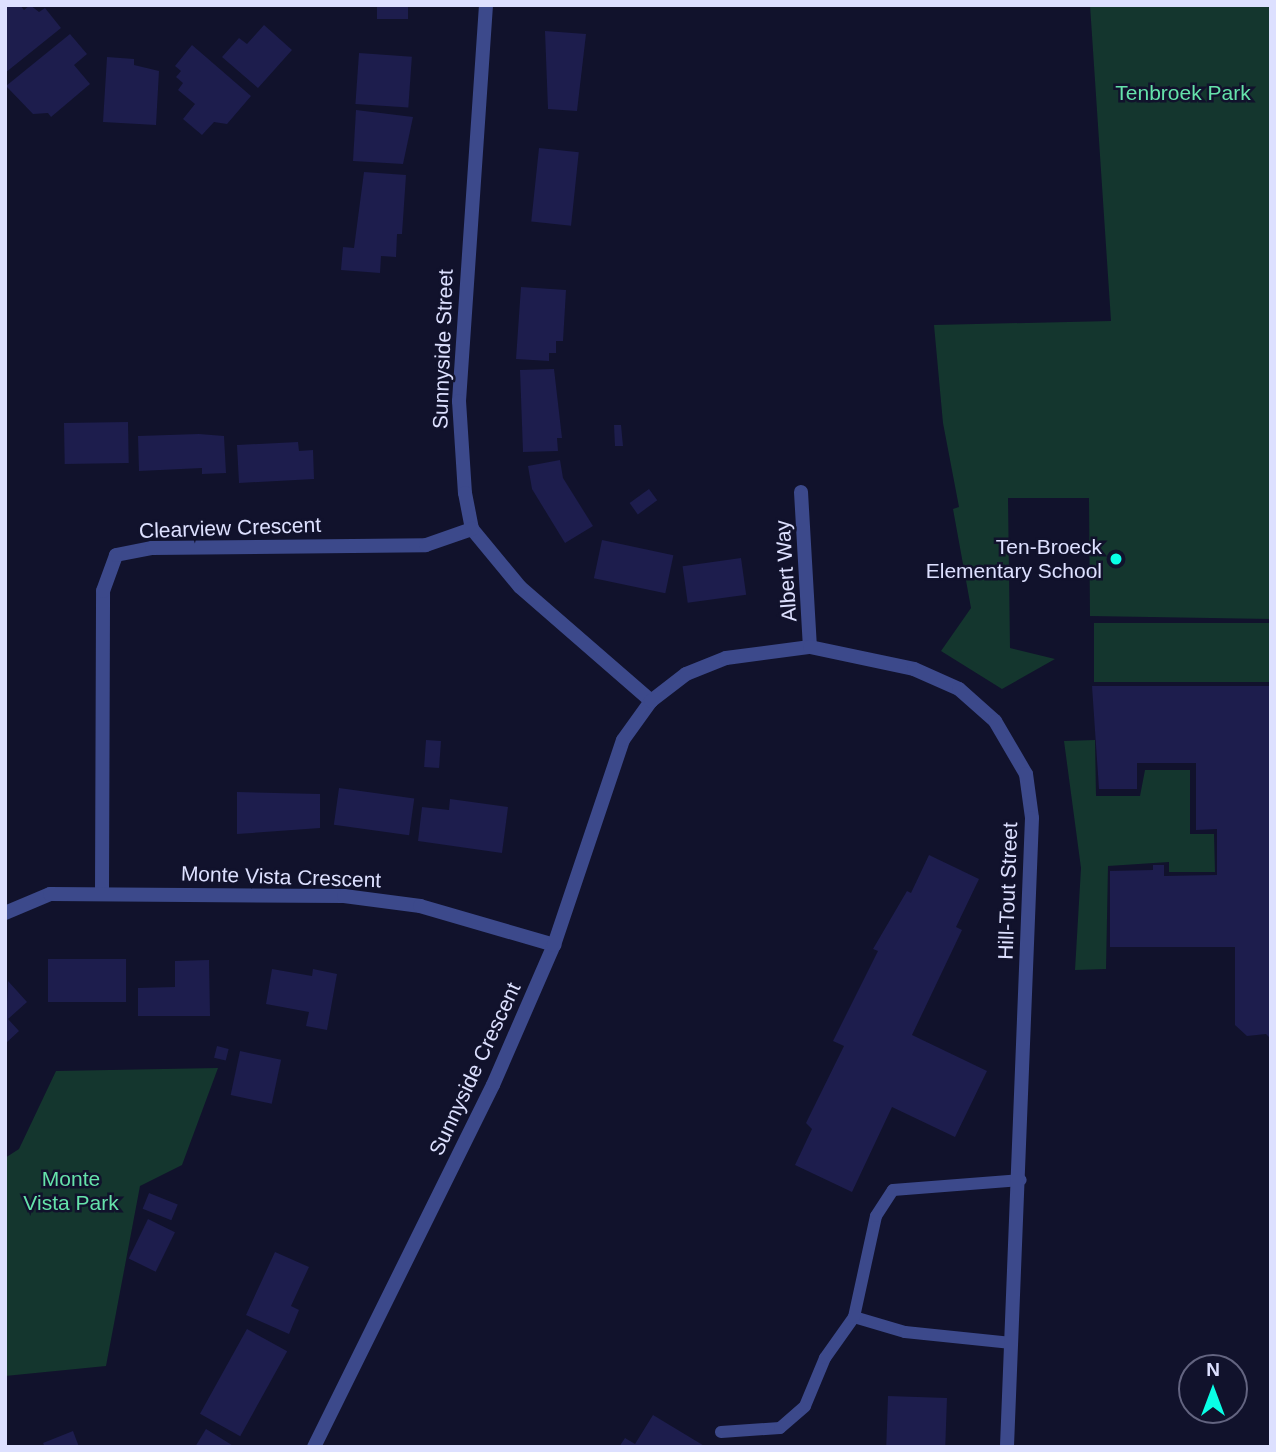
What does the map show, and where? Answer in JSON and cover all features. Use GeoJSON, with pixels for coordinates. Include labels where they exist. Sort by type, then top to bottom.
{"type":"FeatureCollection","features":[{"type":"Feature","properties":{"kind":"street","name":"Sunnyside Street"},"geometry":{"type":"LineString","coordinates":[[486,5],[459,401],[465,493],[472,529],[520,587],[651,701]]}},
{"type":"Feature","properties":{"kind":"street","name":"Albert Way"},"geometry":{"type":"LineString","coordinates":[[801,492],[810,647]]}},
{"type":"Feature","properties":{"kind":"street","name":"Clearview Crescent"},"geometry":{"type":"LineString","coordinates":[[102,893],[103,591],[116,555],[152,548],[426,545],[472,529]]}},
{"type":"Feature","properties":{"kind":"street","name":"Hill-Tout Street"},"geometry":{"type":"LineString","coordinates":[[651,701],[686,674],[726,658],[810,647],[914,669],[959,689],[995,721],[1026,774],[1032,818],[1021,1180],[1007,1447]]}},
{"type":"Feature","properties":{"kind":"street","name":"Sunnyside Crescent"},"geometry":{"type":"LineString","coordinates":[[314,1447],[493,1085],[554,945],[623,740],[651,701]]}},
{"type":"Feature","properties":{"kind":"street","name":"Monte Vista Crescent"},"geometry":{"type":"LineString","coordinates":[[5,913],[50,894],[344,896],[420,906],[554,945]]}},
{"type":"Feature","properties":{"kind":"lane"},"geometry":{"type":"LineString","coordinates":[[721,1432],[780,1428],[804,1406],[824,1358],[854,1317],[876,1216],[893,1190],[1021,1180]]}},
{"type":"Feature","properties":{"kind":"lane"},"geometry":{"type":"LineString","coordinates":[[854,1317],[905,1332],[1011,1343]]}},
{"type":"Feature","properties":{"kind":"green space","name":"Tenbroek Park"},"geometry":{"type":"Polygon","coordinates":[[[1090,5],[1271,5],[1271,619],[1090,616],[1089,498],[1008,498],[1010,648],[1055,659],[1002,689],[941,651],[971,608],[953,509],[959,507],[943,423],[934,325],[1111,321],[1090,5]]]}},
{"type":"Feature","properties":{"kind":"green space"},"geometry":{"type":"Polygon","coordinates":[[[1094,623],[1271,623],[1271,682],[1094,682],[1094,623]]]}},
{"type":"Feature","properties":{"kind":"green space"},"geometry":{"type":"Polygon","coordinates":[[[1095,740],[1096,796],[1140,796],[1145,770],[1190,770],[1190,834],[1214,834],[1215,872],[1169,872],[1169,862],[1108,866],[1106,969],[1075,970],[1081,868],[1064,741],[1095,740]]]}},
{"type":"Feature","properties":{"kind":"green space","name":"Monte Vista Park"},"geometry":{"type":"Polygon","coordinates":[[[218,1068],[182,1165],[140,1186],[106,1366],[5,1376],[5,1158],[19,1149],[56,1071],[218,1068]]]}},
{"type":"Feature","properties":{"kind":"building"},"geometry":{"type":"Polygon","coordinates":[[[20,5],[24,10],[30,5],[39,12],[45,8],[61,28],[5,73],[5,7],[20,5]]]}},
{"type":"Feature","properties":{"kind":"building"},"geometry":{"type":"Polygon","coordinates":[[[377,5],[408,5],[408,19],[377,19],[377,5]]]}},
{"type":"Feature","properties":{"kind":"building"},"geometry":{"type":"Polygon","coordinates":[[[264,25],[292,50],[258,88],[222,57],[239,38],[247,44],[264,25]]]}},
{"type":"Feature","properties":{"kind":"building"},"geometry":{"type":"Polygon","coordinates":[[[545,31],[586,34],[577,111],[548,109],[545,31]]]}},
{"type":"Feature","properties":{"kind":"building"},"geometry":{"type":"Polygon","coordinates":[[[70,34],[87,54],[74,65],[90,84],[51,117],[48,113],[33,114],[6,86],[70,34]]]}},
{"type":"Feature","properties":{"kind":"building"},"geometry":{"type":"Polygon","coordinates":[[[192,45],[251,96],[227,124],[214,122],[202,135],[183,119],[195,104],[178,90],[183,83],[176,77],[181,71],[175,66],[192,45]]]}},
{"type":"Feature","properties":{"kind":"building"},"geometry":{"type":"Polygon","coordinates":[[[359,53],[412,57],[408,108],[355,104],[359,53]]]}},
{"type":"Feature","properties":{"kind":"building"},"geometry":{"type":"Polygon","coordinates":[[[107,57],[134,59],[134,65],[159,71],[156,125],[103,122],[107,57]]]}},
{"type":"Feature","properties":{"kind":"building"},"geometry":{"type":"Polygon","coordinates":[[[356,110],[413,117],[403,164],[353,161],[356,110]]]}},
{"type":"Feature","properties":{"kind":"building"},"geometry":{"type":"Polygon","coordinates":[[[539,148],[579,152],[571,226],[531,222],[539,148]]]}},
{"type":"Feature","properties":{"kind":"building"},"geometry":{"type":"Polygon","coordinates":[[[364,172],[406,175],[402,234],[397,234],[396,257],[381,256],[380,273],[341,270],[343,247],[354,248],[364,172]]]}},
{"type":"Feature","properties":{"kind":"building"},"geometry":{"type":"Polygon","coordinates":[[[521,287],[566,290],[563,341],[556,341],[556,353],[549,353],[549,361],[516,359],[521,287]]]}},
{"type":"Feature","properties":{"kind":"building"},"geometry":{"type":"Polygon","coordinates":[[[554,369],[562,438],[557,438],[558,451],[523,452],[520,370],[554,369]]]}},
{"type":"Feature","properties":{"kind":"building"},"geometry":{"type":"Polygon","coordinates":[[[128,422],[129,463],[65,464],[64,423],[128,422]]]}},
{"type":"Feature","properties":{"kind":"building"},"geometry":{"type":"Polygon","coordinates":[[[614,425],[621,425],[623,446],[615,446],[614,425]]]}},
{"type":"Feature","properties":{"kind":"building"},"geometry":{"type":"Polygon","coordinates":[[[138,436],[224,436],[226,473],[202,474],[202,468],[139,471],[138,436]]]}},
{"type":"Feature","properties":{"kind":"building"},"geometry":{"type":"Polygon","coordinates":[[[298,442],[299,451],[313,450],[314,479],[239,483],[237,445],[298,442]]]}},
{"type":"Feature","properties":{"kind":"building"},"geometry":{"type":"Polygon","coordinates":[[[560,460],[563,478],[593,526],[565,543],[532,489],[528,466],[560,460]]]}},
{"type":"Feature","properties":{"kind":"building"},"geometry":{"type":"Polygon","coordinates":[[[649,489],[657,500],[638,514],[630,503],[649,489]]]}},
{"type":"Feature","properties":{"kind":"building"},"geometry":{"type":"Polygon","coordinates":[[[602,540],[673,555],[665,593],[594,578],[602,540]]]}},
{"type":"Feature","properties":{"kind":"building"},"geometry":{"type":"Polygon","coordinates":[[[741,558],[746,595],[688,603],[683,566],[741,558]]]}},
{"type":"Feature","properties":{"kind":"building"},"geometry":{"type":"Polygon","coordinates":[[[1092,686],[1271,686],[1271,1039],[1266,1034],[1247,1036],[1235,1025],[1235,947],[1110,947],[1110,871],[1153,870],[1153,865],[1164,865],[1164,876],[1217,875],[1217,829],[1196,830],[1196,763],[1137,763],[1137,789],[1099,789],[1092,686]]]}},
{"type":"Feature","properties":{"kind":"building"},"geometry":{"type":"Polygon","coordinates":[[[426,740],[441,741],[439,768],[424,767],[426,740]]]}},
{"type":"Feature","properties":{"kind":"building"},"geometry":{"type":"Polygon","coordinates":[[[339,788],[414,799],[409,835],[334,825],[339,788]]]}},
{"type":"Feature","properties":{"kind":"building"},"geometry":{"type":"Polygon","coordinates":[[[237,792],[320,794],[320,828],[237,834],[237,792]]]}},
{"type":"Feature","properties":{"kind":"building"},"geometry":{"type":"Polygon","coordinates":[[[450,799],[508,807],[502,853],[418,841],[422,807],[449,810],[450,799]]]}},
{"type":"Feature","properties":{"kind":"building"},"geometry":{"type":"Polygon","coordinates":[[[929,855],[979,879],[956,927],[962,930],[912,1035],[987,1071],[955,1137],[892,1107],[852,1192],[795,1165],[812,1129],[806,1123],[844,1046],[833,1041],[878,951],[873,949],[907,891],[911,893],[929,855]]]}},
{"type":"Feature","properties":{"kind":"building"},"geometry":{"type":"Polygon","coordinates":[[[48,959],[126,959],[126,1002],[48,1002],[48,959]]]}},
{"type":"Feature","properties":{"kind":"building"},"geometry":{"type":"Polygon","coordinates":[[[209,960],[210,1016],[138,1016],[138,988],[175,987],[175,961],[209,960]]]}},
{"type":"Feature","properties":{"kind":"building"},"geometry":{"type":"Polygon","coordinates":[[[272,969],[312,976],[313,969],[337,974],[327,1030],[306,1026],[309,1012],[266,1004],[272,969]]]}},
{"type":"Feature","properties":{"kind":"building"},"geometry":{"type":"Polygon","coordinates":[[[8,981],[27,1002],[8,1019],[19,1031],[5,1044],[8,981]]]}},
{"type":"Feature","properties":{"kind":"building"},"geometry":{"type":"Polygon","coordinates":[[[217,1046],[229,1049],[226,1061],[214,1058],[217,1046]]]}},
{"type":"Feature","properties":{"kind":"building"},"geometry":{"type":"Polygon","coordinates":[[[240,1051],[281,1060],[272,1104],[231,1095],[240,1051]]]}},
{"type":"Feature","properties":{"kind":"building"},"geometry":{"type":"Polygon","coordinates":[[[149,1193],[178,1205],[171,1220],[143,1209],[149,1193]]]}},
{"type":"Feature","properties":{"kind":"building"},"geometry":{"type":"Polygon","coordinates":[[[148,1219],[175,1232],[156,1272],[129,1259],[148,1219]]]}},
{"type":"Feature","properties":{"kind":"building"},"geometry":{"type":"Polygon","coordinates":[[[275,1252],[309,1267],[291,1306],[299,1310],[289,1334],[246,1315],[275,1252]]]}},
{"type":"Feature","properties":{"kind":"building"},"geometry":{"type":"Polygon","coordinates":[[[247,1329],[287,1351],[240,1436],[200,1414],[247,1329]]]}},
{"type":"Feature","properties":{"kind":"building"},"geometry":{"type":"Polygon","coordinates":[[[888,1396],[947,1398],[945,1447],[886,1447],[888,1396]]]}},
{"type":"Feature","properties":{"kind":"building"},"geometry":{"type":"Polygon","coordinates":[[[653,1415],[706,1447],[619,1447],[625,1438],[635,1444],[653,1415]]]}},
{"type":"Feature","properties":{"kind":"building"},"geometry":{"type":"Polygon","coordinates":[[[206,1429],[235,1447],[195,1447],[206,1429]]]}},
{"type":"Feature","properties":{"kind":"building"},"geometry":{"type":"Polygon","coordinates":[[[73,1431],[79,1447],[45,1447],[43,1443],[73,1431]]]}},
{"type":"Feature","properties":{"kind":"place","name":"Ten-Broeck Elementary School"},"geometry":{"type":"Point","coordinates":[1116,559]}}]}
